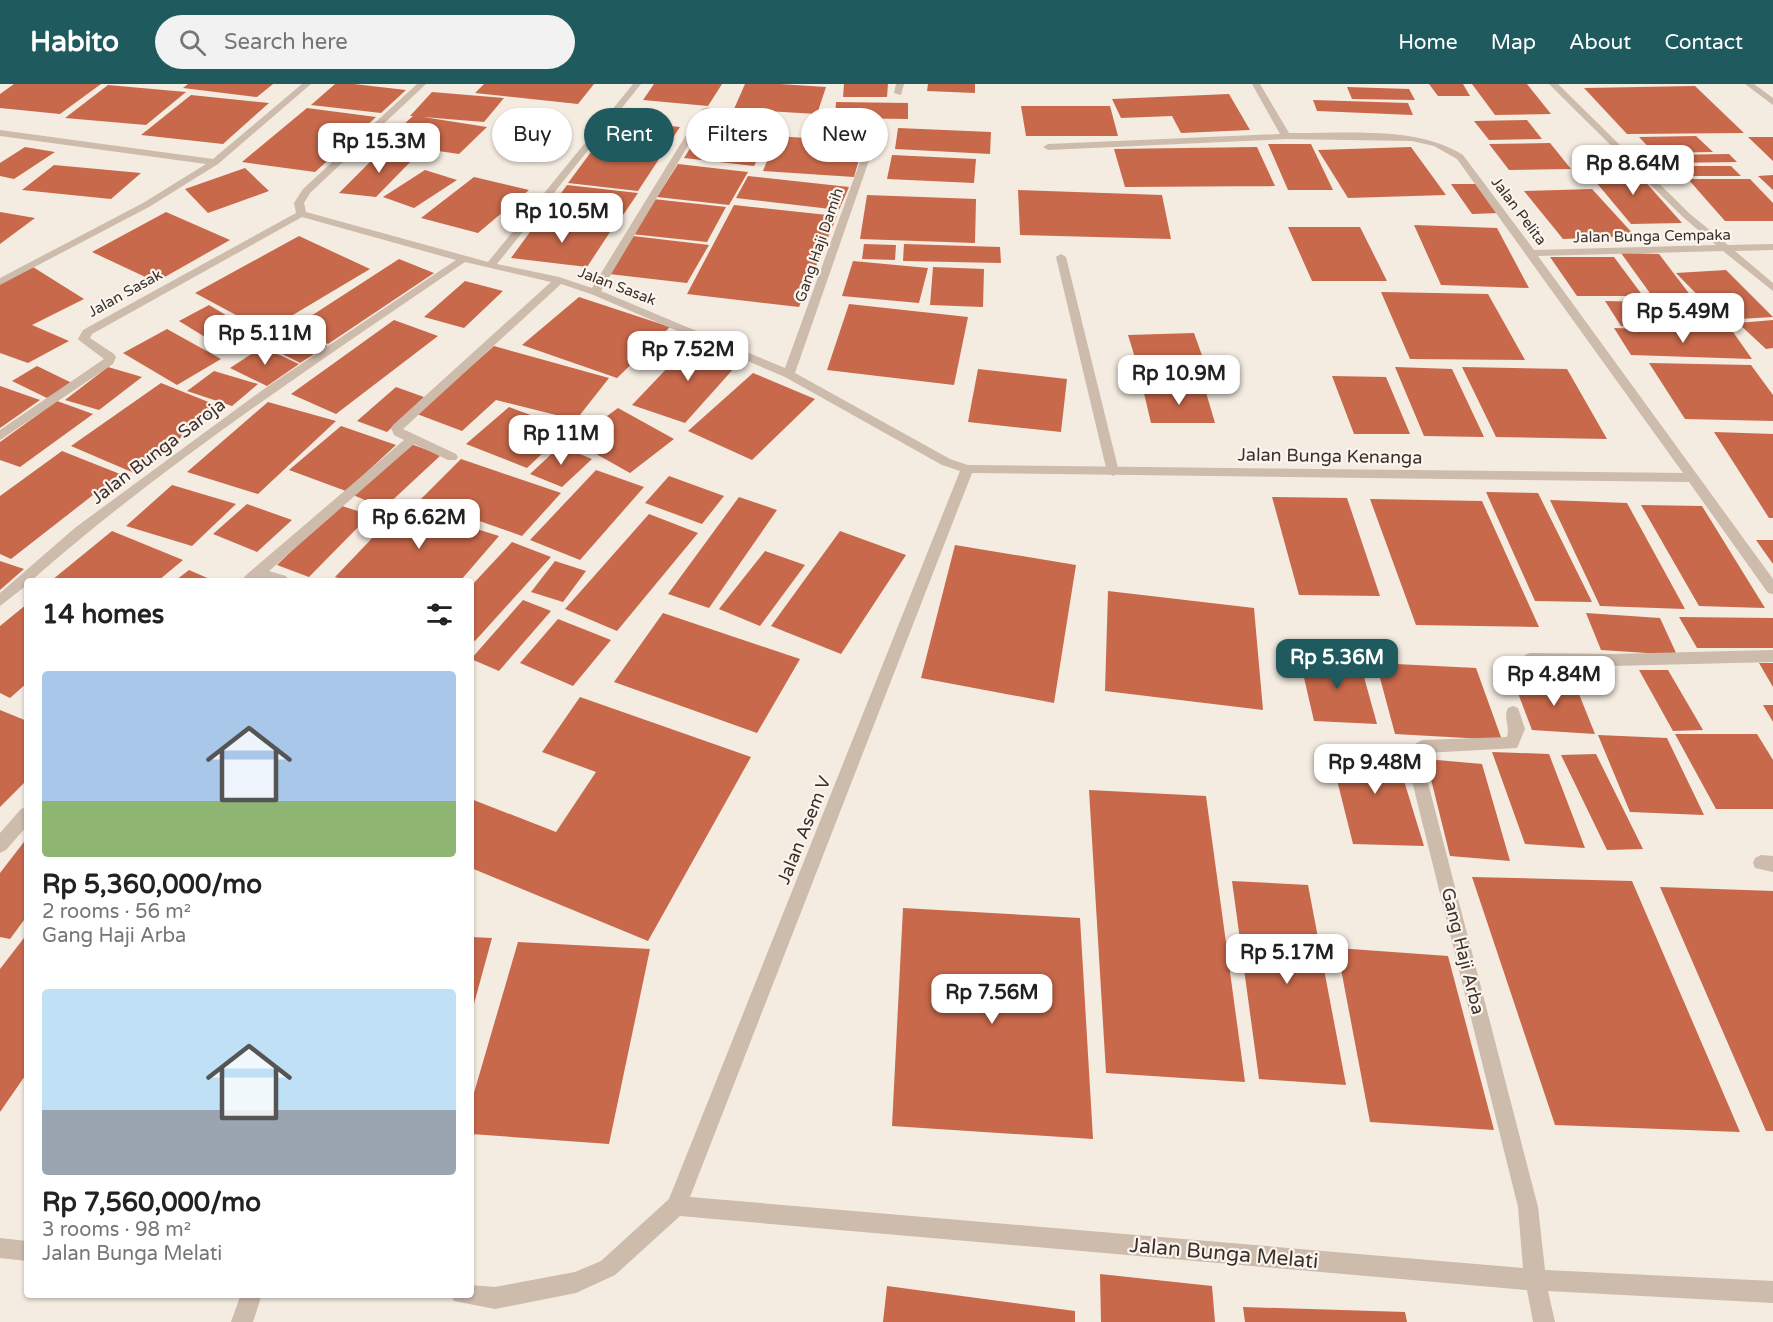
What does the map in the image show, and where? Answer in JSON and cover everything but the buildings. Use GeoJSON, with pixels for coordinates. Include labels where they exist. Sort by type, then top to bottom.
{"type":"FeatureCollection","features":[{"type":"Feature","properties":{"kind":"street"},"geometry":{"type":"LineString","coordinates":[[0,282],[146,205],[215,162],[307,84]]}},
{"type":"Feature","properties":{"kind":"street"},"geometry":{"type":"LineString","coordinates":[[301,214],[299,203],[306,191],[422,84]]}},
{"type":"Feature","properties":{"kind":"street"},"geometry":{"type":"LineString","coordinates":[[490,266],[637,84]]}},
{"type":"Feature","properties":{"kind":"street"},"geometry":{"type":"LineString","coordinates":[[1256,84],[1286,136]]}},
{"type":"Feature","properties":{"kind":"street"},"geometry":{"type":"LineString","coordinates":[[1553,84],[1688,216],[1773,288]]}},
{"type":"Feature","properties":{"kind":"street"},"geometry":{"type":"LineString","coordinates":[[1749,84],[1773,102]]}},
{"type":"Feature","properties":{"kind":"street"},"geometry":{"type":"LineString","coordinates":[[0,133],[215,162]]}},
{"type":"Feature","properties":{"kind":"street","name":"Jalan Pelita"},"geometry":{"type":"LineString","coordinates":[[1048,147],[1286,136],[1412,138],[1441,146],[1460,157],[1532,253],[1773,589]]}},
{"type":"Feature","properties":{"kind":"street"},"geometry":{"type":"LineString","coordinates":[[596,292],[686,142]]}},
{"type":"Feature","properties":{"kind":"street","name":"Gang Haji Damih"},"geometry":{"type":"LineString","coordinates":[[789,374],[864,162]]}},
{"type":"Feature","properties":{"kind":"street","name":"Jalan Sasak"},"geometry":{"type":"LineString","coordinates":[[0,435],[109,361],[110,357],[84,339],[87,332],[105,320],[301,214],[490,266],[559,280],[596,292],[789,374],[946,462],[967,469]]}},
{"type":"Feature","properties":{"kind":"street","name":"Jalan Bunga Cempaka"},"geometry":{"type":"LineString","coordinates":[[1532,253],[1773,247]]}},
{"type":"Feature","properties":{"kind":"street"},"geometry":{"type":"LineString","coordinates":[[1061,257],[1113,472]]}},
{"type":"Feature","properties":{"kind":"street","name":"Jalan Bunga Saroja"},"geometry":{"type":"LineString","coordinates":[[26,578],[81,530],[249,406],[465,258]]}},
{"type":"Feature","properties":{"kind":"street"},"geometry":{"type":"LineString","coordinates":[[452,457],[398,432],[397,428],[559,280]]}},
{"type":"Feature","properties":{"kind":"street"},"geometry":{"type":"LineString","coordinates":[[254,577],[412,439]]}},
{"type":"Feature","properties":{"kind":"street","name":"Jalan Bunga Kenanga"},"geometry":{"type":"LineString","coordinates":[[967,469],[1692,478]]}},
{"type":"Feature","properties":{"kind":"street","name":"Jalan Asem V"},"geometry":{"type":"LineString","coordinates":[[676,1206],[967,469]]}},
{"type":"Feature","properties":{"kind":"street","name":"Jalan Bunga Saroja"},"geometry":{"type":"LineString","coordinates":[[0,601],[24,580]]}},
{"type":"Feature","properties":{"kind":"street"},"geometry":{"type":"LineString","coordinates":[[1530,659],[1612,660],[1773,656]]}},
{"type":"Feature","properties":{"kind":"street","name":"Gang Haji Arba"},"geometry":{"type":"LineString","coordinates":[[1513,712],[1516,729],[1512,743],[1422,747],[1413,753],[1528,1207],[1535,1280]]}},
{"type":"Feature","properties":{"kind":"street"},"geometry":{"type":"LineString","coordinates":[[0,845],[24,817]]}},
{"type":"Feature","properties":{"kind":"street"},"geometry":{"type":"LineString","coordinates":[[474,1296],[495,1298],[576,1282],[608,1268],[676,1206]]}},
{"type":"Feature","properties":{"kind":"street","name":"Jalan Bunga Melati"},"geometry":{"type":"LineString","coordinates":[[676,1206],[1535,1280],[1773,1292]]}},
{"type":"Feature","properties":{"kind":"street"},"geometry":{"type":"LineString","coordinates":[[0,1248],[24,1251]]}},
{"type":"Feature","properties":{"kind":"street"},"geometry":{"type":"LineString","coordinates":[[1535,1280],[1544,1322]]}},
{"type":"Feature","properties":{"kind":"street"},"geometry":{"type":"LineString","coordinates":[[242,1322],[251,1298]]}}]}
